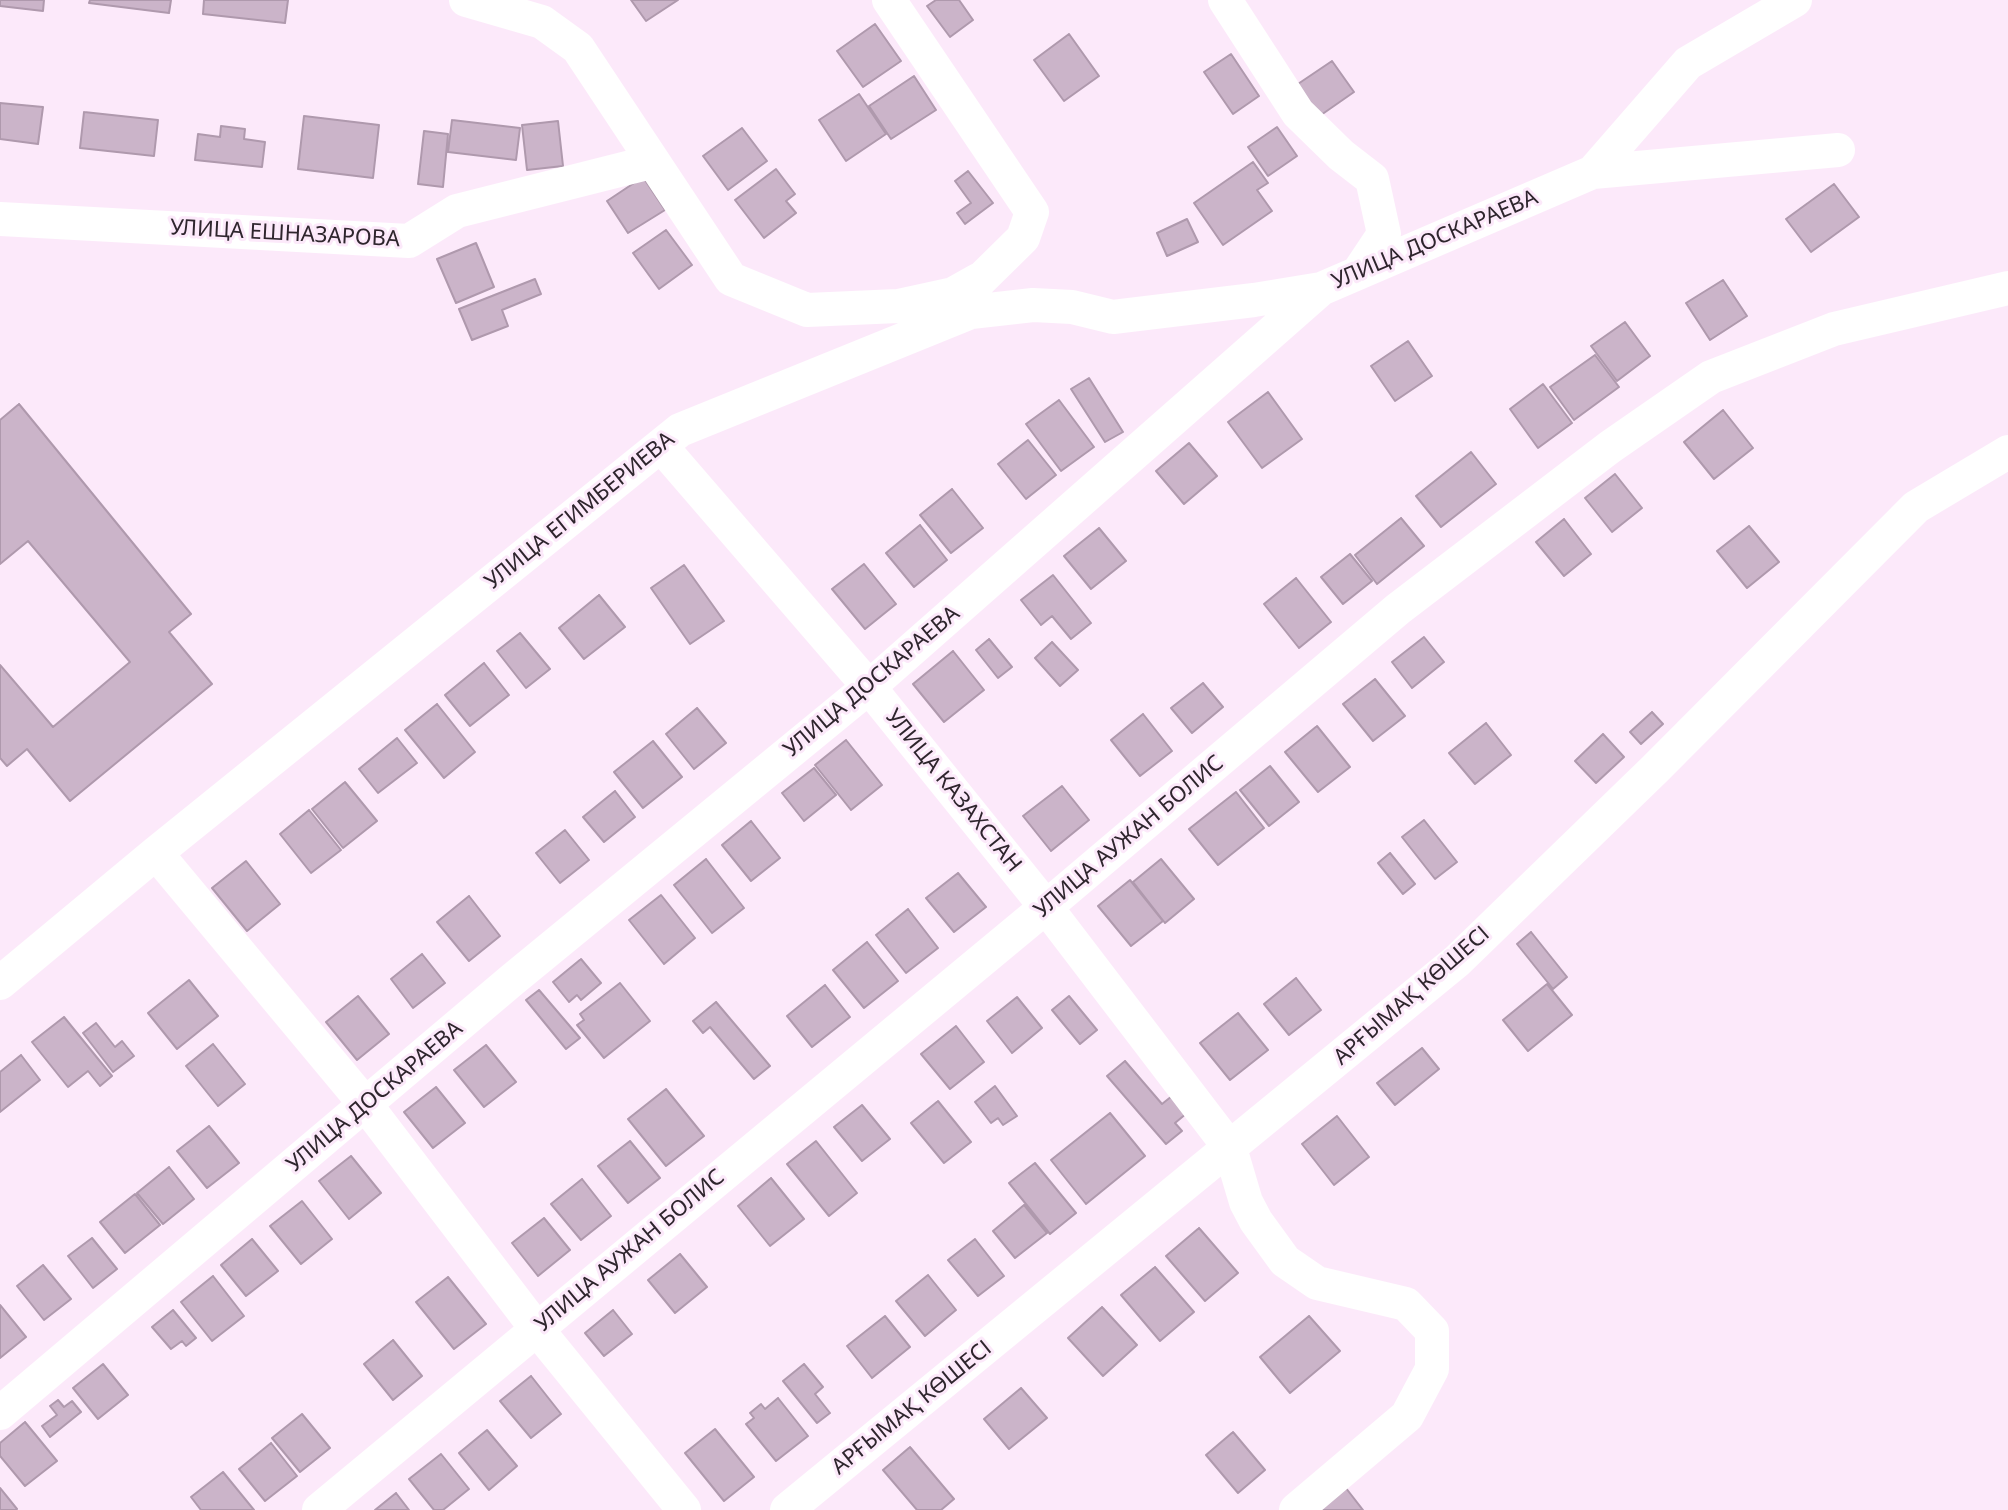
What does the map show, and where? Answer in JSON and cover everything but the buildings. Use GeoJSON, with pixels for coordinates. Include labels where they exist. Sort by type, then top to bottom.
{"type":"FeatureCollection","features":[{"type":"Feature","properties":{"kind":"street"},"geometry":{"type":"LineString","coordinates":[[466,0],[542,22],[578,48],[731,279],[807,310],[898,306],[953,294],[978,280]]}},
{"type":"Feature","properties":{"kind":"street"},"geometry":{"type":"LineString","coordinates":[[889,0],[1032,212],[1023,238],[934,327]]}},
{"type":"Feature","properties":{"kind":"street"},"geometry":{"type":"LineString","coordinates":[[1225,0],[1298,113],[1341,155],[1372,179],[1384,234],[1358,273]]}},
{"type":"Feature","properties":{"kind":"street"},"geometry":{"type":"LineString","coordinates":[[1593,172],[1688,63],[1795,0]]}},
{"type":"Feature","properties":{"kind":"street","name":"УЛИЦА ДОСКАРАЕВА"},"geometry":{"type":"LineString","coordinates":[[0,1413],[524,969],[869,687],[1321,289],[1593,172],[1838,150]]}},
{"type":"Feature","properties":{"kind":"street","name":"УЛИЦА ЕШНАЗАРОВА"},"geometry":{"type":"LineString","coordinates":[[0,219],[409,241],[457,211],[651,162]]}},
{"type":"Feature","properties":{"kind":"street","name":"УЛИЦА АУЖАН БОЛИС"},"geometry":{"type":"LineString","coordinates":[[319,1510],[1046,907],[1398,609],[1610,447],[1711,377],[1834,329],[2008,288]]}},
{"type":"Feature","properties":{"kind":"street","name":"УЛИЦА ЕГИМБЕРИЕВА"},"geometry":{"type":"LineString","coordinates":[[0,983],[156,853],[680,430],[971,312],[1033,305],[1072,307],[1113,317],[1321,289]]}},
{"type":"Feature","properties":{"kind":"street","name":"УЛИЦА КАЗАХСТАН"},"geometry":{"type":"LineString","coordinates":[[661,446],[869,687],[1046,907],[1230,1148]]}},
{"type":"Feature","properties":{"kind":"street","name":"АРҒЫМАҚ КӨШЕСІ"},"geometry":{"type":"LineString","coordinates":[[787,1510],[1457,961],[1655,769],[1916,507],[2008,452]]}},
{"type":"Feature","properties":{"kind":"street"},"geometry":{"type":"LineString","coordinates":[[156,853],[366,1105],[536,1328],[684,1510]]}},
{"type":"Feature","properties":{"kind":"street"},"geometry":{"type":"LineString","coordinates":[[1230,1148],[1246,1202],[1285,1261],[1317,1283],[1406,1304],[1432,1331],[1432,1369],[1407,1416],[1296,1510]]}}]}
